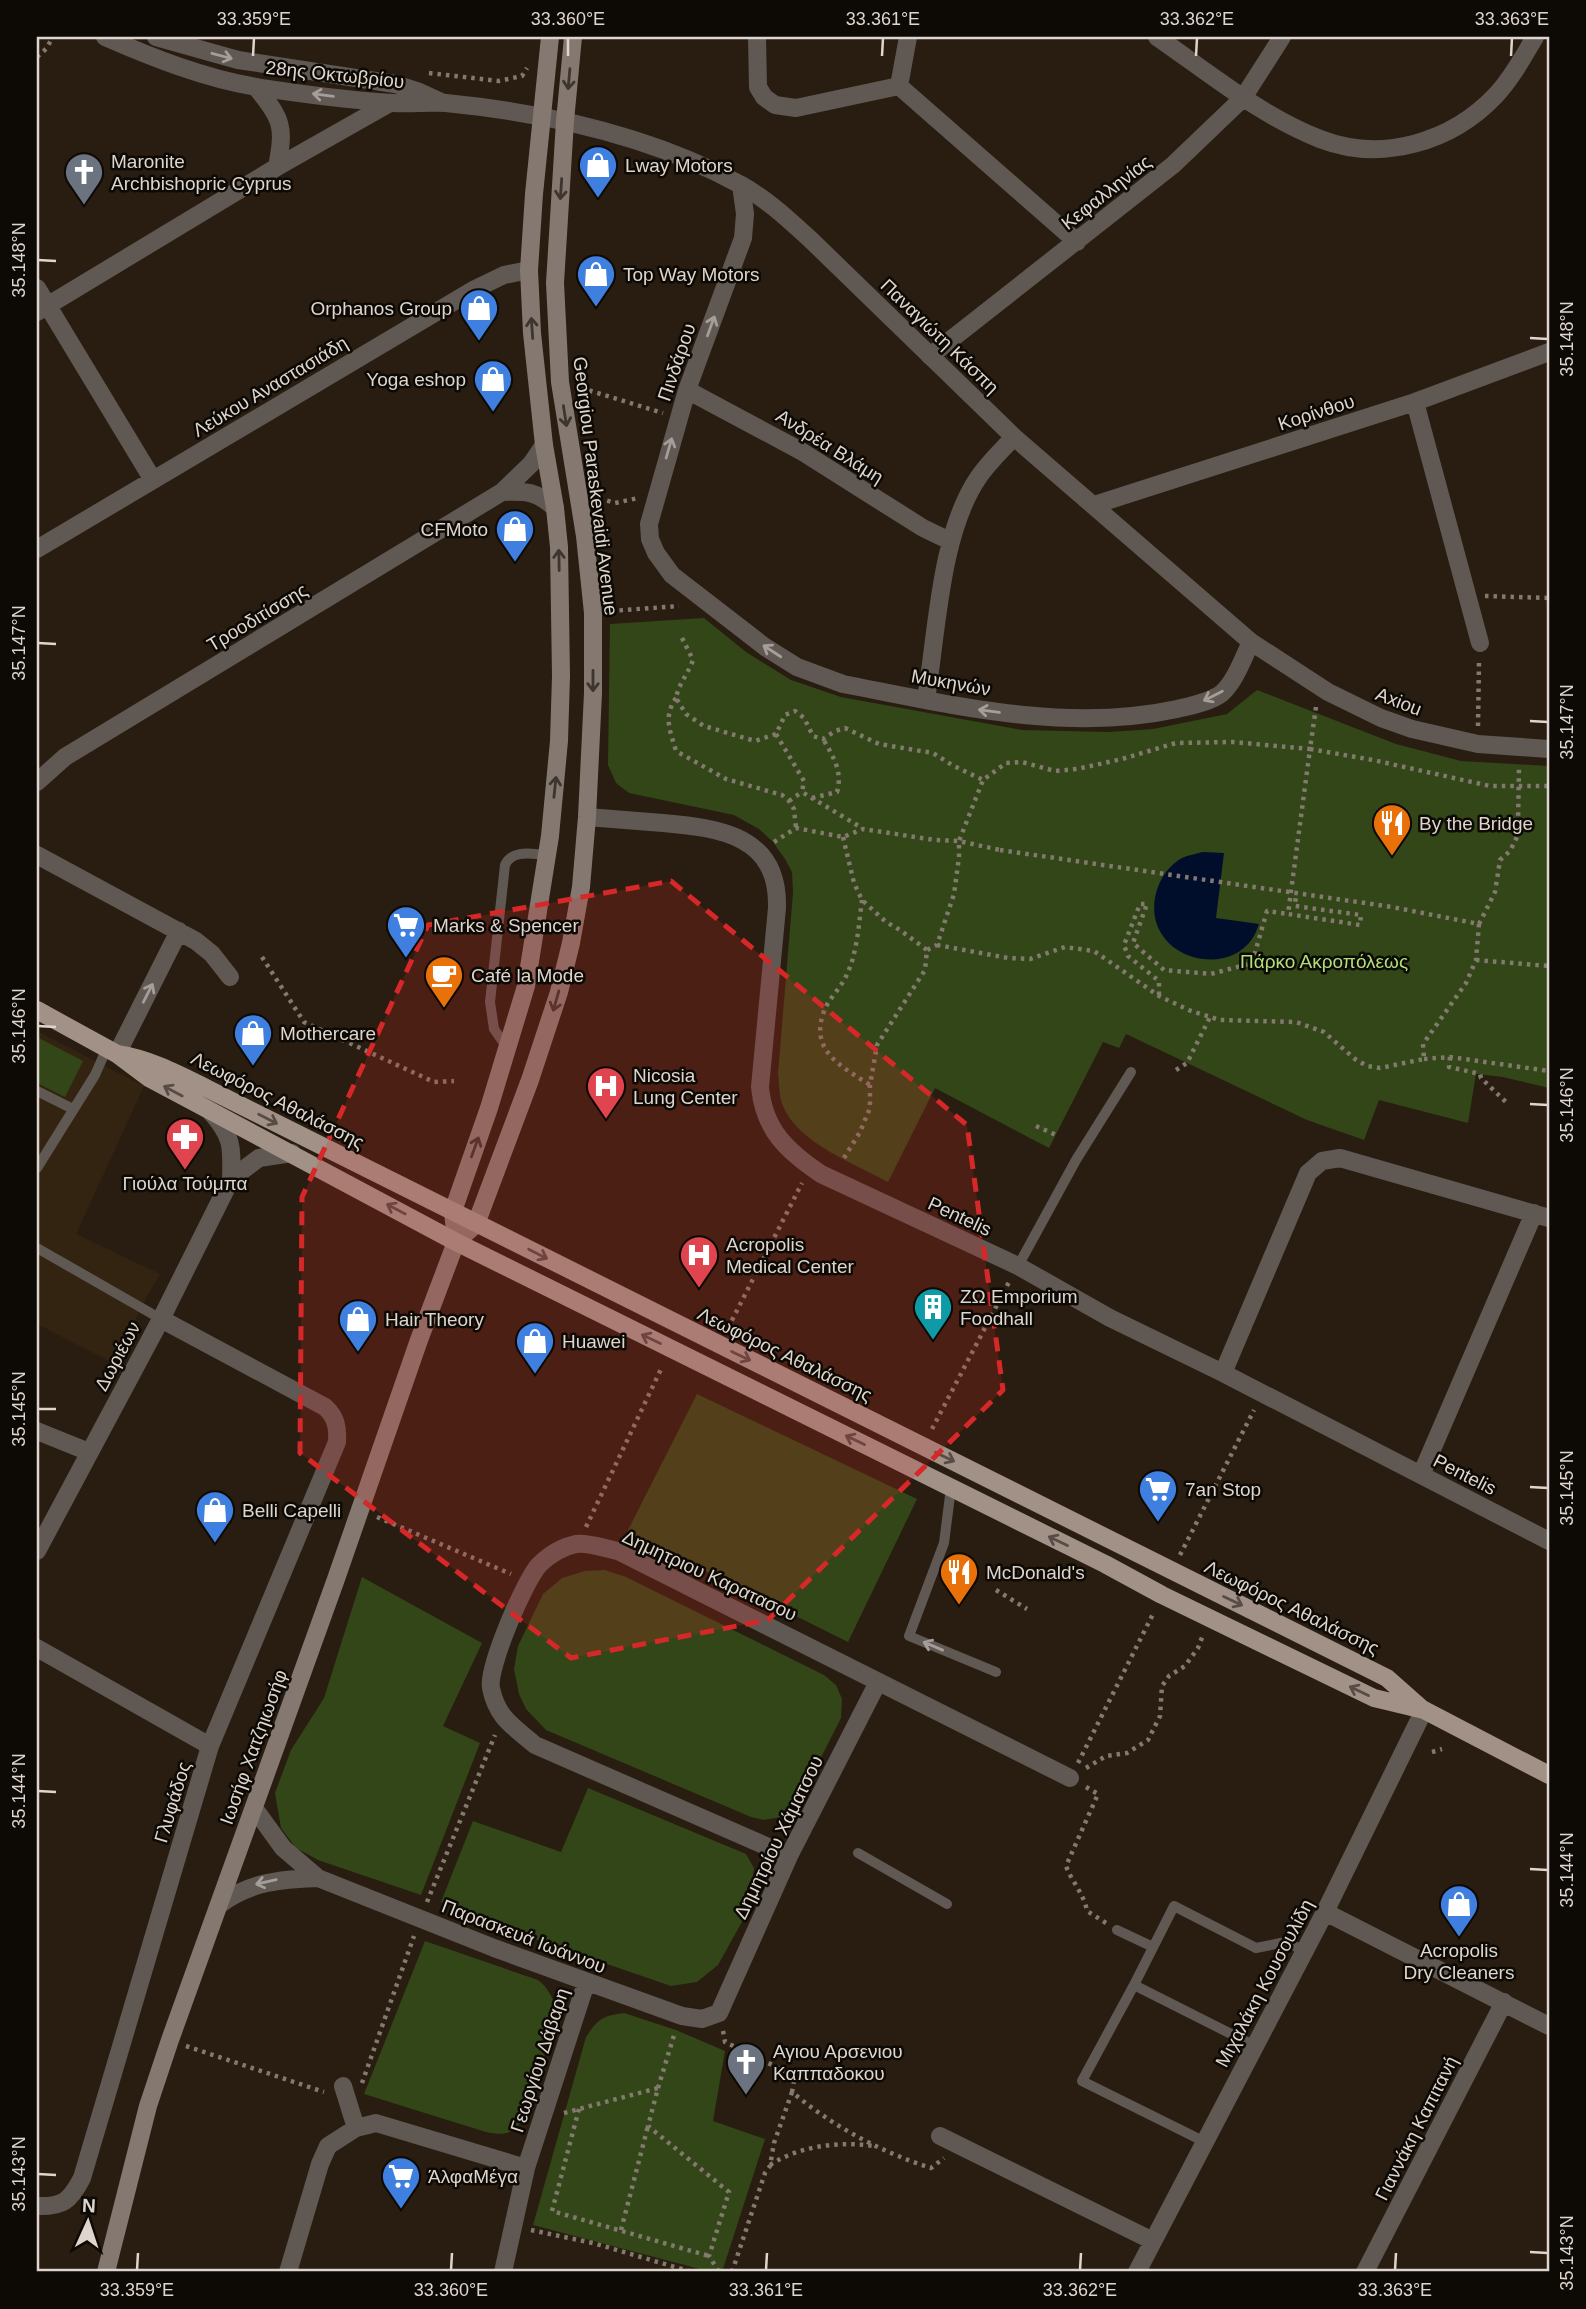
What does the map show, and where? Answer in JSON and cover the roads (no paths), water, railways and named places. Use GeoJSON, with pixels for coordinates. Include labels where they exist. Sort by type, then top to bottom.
{"type":"FeatureCollection","features":[{"type":"Feature","properties":{"kind":"main road"},"geometry":{"type":"LineString","coordinates":[[456,1242],[453,1211],[489,1108],[526,986],[547,855],[559,741],[559,547],[544,445],[532,333],[529,270],[550,37]]}},
{"type":"Feature","properties":{"kind":"main road","name":"Georgiou Paraskevaidi Avenue"},"geometry":{"type":"LineString","coordinates":[[456,1242],[477,1224],[559,992],[579,898],[587,817],[593,693],[593,613],[589,567],[560,382],[555,283],[573,37]]}},
{"type":"Feature","properties":{"kind":"main road","name":"Λεωφόρος Αθαλάσσης"},"geometry":{"type":"LineString","coordinates":[[37,1010],[112,1051],[149,1078],[456,1242],[1374,1698],[1424,1710],[1547,1769]]}},
{"type":"Feature","properties":{"kind":"main road","name":"Λεωφόρος Αθαλάσσης"},"geometry":{"type":"LineString","coordinates":[[112,1051],[158,1064],[1172,1570],[1387,1678],[1424,1710]]}},
{"type":"Feature","properties":{"kind":"main road","name":"Ιωσήφ Χατζηιωσήφ"},"geometry":{"type":"LineString","coordinates":[[106,2272],[148,2106],[170,2040],[456,1242]]}},
{"type":"Feature","properties":{"kind":"street","name":"28ης Οκτωβρίου"},"geometry":{"type":"LineString","coordinates":[[105,37],[188,69],[256,87],[390,103],[444,103],[565,121]]}},
{"type":"Feature","properties":{"kind":"street","name":"28ης Οκτωβρίου"},"geometry":{"type":"LineString","coordinates":[[156,37],[238,60],[395,84],[417,90],[444,103]]}},
{"type":"Feature","properties":{"kind":"street"},"geometry":{"type":"LineString","coordinates":[[757,37],[758,87],[764,97],[775,105],[796,108],[899,86]]}},
{"type":"Feature","properties":{"kind":"street"},"geometry":{"type":"LineString","coordinates":[[899,86],[908,37]]}},
{"type":"Feature","properties":{"kind":"street"},"geometry":{"type":"LineString","coordinates":[[1157,37],[1243,98],[1294,127],[1331,142],[1374,149],[1405,146],[1433,139],[1474,115],[1509,79],[1535,37]]}},
{"type":"Feature","properties":{"kind":"street","name":"Κεφαλληνίας"},"geometry":{"type":"LineString","coordinates":[[930,356],[1173,165],[1243,98],[1282,37]]}},
{"type":"Feature","properties":{"kind":"street"},"geometry":{"type":"LineString","coordinates":[[899,86],[1077,242]]}},
{"type":"Feature","properties":{"kind":"street"},"geometry":{"type":"LineString","coordinates":[[256,87],[279,118],[282,141],[277,167]]}},
{"type":"Feature","properties":{"kind":"street"},"geometry":{"type":"LineString","coordinates":[[43,309],[277,167],[390,103]]}},
{"type":"Feature","properties":{"kind":"street","name":"Παναγιώτη Κάσπη"},"geometry":{"type":"LineString","coordinates":[[565,121],[681,156],[741,185],[782,214],[1014,437],[1251,642]]}},
{"type":"Feature","properties":{"kind":"street","name":"Πινδάρου"},"geometry":{"type":"LineString","coordinates":[[656,553],[650,539],[649,524],[656,494],[687,390],[743,238],[745,214],[741,185]]}},
{"type":"Feature","properties":{"kind":"street","name":"Λεύκου Αναστασιάδη"},"geometry":{"type":"LineString","coordinates":[[37,549],[475,289],[504,275],[529,270]]}},
{"type":"Feature","properties":{"kind":"street"},"geometry":{"type":"LineString","coordinates":[[37,288],[43,309],[153,480]]}},
{"type":"Feature","properties":{"kind":"street","name":"Κορίνθου"},"geometry":{"type":"LineString","coordinates":[[1094,505],[1415,402],[1549,352]]}},
{"type":"Feature","properties":{"kind":"street","name":"Ανδρέα Βλάμη"},"geometry":{"type":"LineString","coordinates":[[687,390],[801,451],[923,528],[950,541]]}},
{"type":"Feature","properties":{"kind":"street"},"geometry":{"type":"LineString","coordinates":[[1415,402],[1480,643]]}},
{"type":"Feature","properties":{"kind":"street"},"geometry":{"type":"LineString","coordinates":[[926,699],[950,541],[969,493],[979,476],[1014,437]]}},
{"type":"Feature","properties":{"kind":"street","name":"Τροοδιτίσσης"},"geometry":{"type":"LineString","coordinates":[[37,782],[65,757],[502,492],[531,464],[544,445]]}},
{"type":"Feature","properties":{"kind":"street"},"geometry":{"type":"LineString","coordinates":[[502,492],[522,491],[536,494],[555,508]]}},
{"type":"Feature","properties":{"kind":"street","name":"Μυκηνών"},"geometry":{"type":"LineString","coordinates":[[656,553],[672,575],[765,647],[797,667],[843,684],[1026,716],[1150,715],[1191,706],[1221,694],[1237,673],[1251,642]]}},
{"type":"Feature","properties":{"kind":"street","name":"Axiou"},"geometry":{"type":"LineString","coordinates":[[1251,642],[1318,686],[1360,708],[1412,729],[1478,744],[1549,749]]}},
{"type":"Feature","properties":{"kind":"street","name":"Pentelis"},"geometry":{"type":"LineString","coordinates":[[587,817],[726,832],[744,841],[760,854],[774,874],[777,893],[760,1087],[768,1123],[783,1143],[810,1167],[1017,1266],[1110,1318],[1223,1373],[1549,1541]]}},
{"type":"Feature","properties":{"kind":"street"},"geometry":{"type":"LineString","coordinates":[[37,855],[205,946],[230,977]]}},
{"type":"Feature","properties":{"kind":"street"},"geometry":{"type":"LineString","coordinates":[[112,1051],[179,931]]}},
{"type":"Feature","properties":{"kind":"street"},"geometry":{"type":"LineString","coordinates":[[209,1109],[228,1134],[231,1179]]}},
{"type":"Feature","properties":{"kind":"street"},"geometry":{"type":"LineString","coordinates":[[231,1179],[258,1158],[292,1153]]}},
{"type":"Feature","properties":{"kind":"street"},"geometry":{"type":"LineString","coordinates":[[1223,1373],[1308,1173],[1322,1161],[1340,1158],[1542,1216],[1421,1475]]}},
{"type":"Feature","properties":{"kind":"street","name":"Δωριέων"},"geometry":{"type":"LineString","coordinates":[[37,1551],[161,1319],[231,1179]]}},
{"type":"Feature","properties":{"kind":"street","name":"Γλυφάδος"},"geometry":{"type":"LineString","coordinates":[[37,2206],[67,2201],[82,2178],[211,1746],[337,1442],[337,1423],[332,1413],[315,1400],[161,1319]]}},
{"type":"Feature","properties":{"kind":"street"},"geometry":{"type":"LineString","coordinates":[[37,1431],[89,1452]]}},
{"type":"Feature","properties":{"kind":"street","name":"Δημητριου Καρατασου"},"geometry":{"type":"LineString","coordinates":[[789,1856],[535,1745],[502,1718],[490,1684],[496,1652],[528,1581],[537,1567],[554,1553],[578,1543],[618,1551],[1070,1778]]}},
{"type":"Feature","properties":{"kind":"street"},"geometry":{"type":"LineString","coordinates":[[37,1648],[211,1746]]}},
{"type":"Feature","properties":{"kind":"street","name":"Δημητρίου Χάματσου"},"geometry":{"type":"LineString","coordinates":[[719,2013],[789,1856],[878,1682]]}},
{"type":"Feature","properties":{"kind":"street","name":"Μιχαλάκη Κουσουλίδη"},"geometry":{"type":"LineString","coordinates":[[1137,2272],[1325,1912],[1424,1710]]}},
{"type":"Feature","properties":{"kind":"street","name":"Παρασκευά Ιωάννου"},"geometry":{"type":"LineString","coordinates":[[254,1808],[283,1849],[318,1878],[586,1983],[682,2016],[702,2019],[719,2013]]}},
{"type":"Feature","properties":{"kind":"street","name":"Παρασκευά Ιωάννου"},"geometry":{"type":"LineString","coordinates":[[219,1905],[237,1892],[261,1883],[318,1878]]}},
{"type":"Feature","properties":{"kind":"street"},"geometry":{"type":"LineString","coordinates":[[1325,1912],[1549,2026]]}},
{"type":"Feature","properties":{"kind":"street","name":"Γεωργίου Δάβαρη"},"geometry":{"type":"LineString","coordinates":[[503,2272],[526,2168],[586,1983]]}},
{"type":"Feature","properties":{"kind":"street","name":"Γιαννάκη Καπιτανή"},"geometry":{"type":"LineString","coordinates":[[1365,2272],[1504,2002]]}},
{"type":"Feature","properties":{"kind":"street"},"geometry":{"type":"LineString","coordinates":[[345,2093],[356,2128]]}},
{"type":"Feature","properties":{"kind":"street"},"geometry":{"type":"LineString","coordinates":[[288,2272],[320,2164],[328,2146],[356,2128],[376,2123],[526,2168]]}},
{"type":"Feature","properties":{"kind":"street"},"geometry":{"type":"LineString","coordinates":[[940,2136],[1153,2241]]}},
{"type":"Feature","properties":{"kind":"lane"},"geometry":{"type":"LineString","coordinates":[[508,1049],[495,1029],[490,1002],[505,865],[507,860],[515,855],[547,855]]}},
{"type":"Feature","properties":{"kind":"lane"},"geometry":{"type":"LineString","coordinates":[[37,1168],[112,1051]]}},
{"type":"Feature","properties":{"kind":"lane"},"geometry":{"type":"LineString","coordinates":[[1017,1266],[1076,1160],[1131,1072]]}},
{"type":"Feature","properties":{"kind":"lane"},"geometry":{"type":"LineString","coordinates":[[37,1091],[73,1110]]}},
{"type":"Feature","properties":{"kind":"lane"},"geometry":{"type":"LineString","coordinates":[[37,1248],[161,1319]]}},
{"type":"Feature","properties":{"kind":"lane"},"geometry":{"type":"LineString","coordinates":[[951,1488],[944,1543],[909,1636],[996,1672]]}},
{"type":"Feature","properties":{"kind":"lane"},"geometry":{"type":"LineString","coordinates":[[858,1853],[947,1904]]}},
{"type":"Feature","properties":{"kind":"lane"},"geometry":{"type":"LineString","coordinates":[[1205,2142],[1082,2081],[1174,1906],[1256,1948],[1286,1942],[1305,1951]]}},
{"type":"Feature","properties":{"kind":"lane"},"geometry":{"type":"LineString","coordinates":[[1117,1930],[1153,1947]]}},
{"type":"Feature","properties":{"kind":"lane"},"geometry":{"type":"LineString","coordinates":[[1134,1985],[1255,2046]]}},
{"type":"Feature","properties":{"kind":"water"},"geometry":{"type":"Polygon","coordinates":[[[1203,852],[1224,853],[1216,918],[1259,924],[1243,949],[1219,959],[1192,957],[1180,951],[1161,933],[1154,913],[1156,891],[1166,872],[1182,858],[1203,852]]]}},
{"type":"Feature","properties":{"kind":"place","name":"Lway Motors"},"geometry":{"type":"Point","coordinates":[598,199]}},
{"type":"Feature","properties":{"kind":"place","name":"Maronite Archbishopric Cyprus"},"geometry":{"type":"Point","coordinates":[84,206]}},
{"type":"Feature","properties":{"kind":"place","name":"Top Way Motors"},"geometry":{"type":"Point","coordinates":[596,308]}},
{"type":"Feature","properties":{"kind":"place","name":"Orphanos Group"},"geometry":{"type":"Point","coordinates":[479,342]}},
{"type":"Feature","properties":{"kind":"place","name":"Yoga eshop"},"geometry":{"type":"Point","coordinates":[493,413]}},
{"type":"Feature","properties":{"kind":"place","name":"CFMoto"},"geometry":{"type":"Point","coordinates":[515,563]}},
{"type":"Feature","properties":{"kind":"place","name":"By the Bridge"},"geometry":{"type":"Point","coordinates":[1392,857]}},
{"type":"Feature","properties":{"kind":"place","name":"Marks & Spencer"},"geometry":{"type":"Point","coordinates":[406,959]}},
{"type":"Feature","properties":{"kind":"place","name":"Café la Mode"},"geometry":{"type":"Point","coordinates":[444,1009]}},
{"type":"Feature","properties":{"kind":"place","name":"Mothercare"},"geometry":{"type":"Point","coordinates":[253,1067]}},
{"type":"Feature","properties":{"kind":"place","name":"Nicosia Lung Center"},"geometry":{"type":"Point","coordinates":[606,1120]}},
{"type":"Feature","properties":{"kind":"place","name":"Γιούλα Τούμπα"},"geometry":{"type":"Point","coordinates":[185,1171]}},
{"type":"Feature","properties":{"kind":"place","name":"Acropolis Medical Center"},"geometry":{"type":"Point","coordinates":[699,1289]}},
{"type":"Feature","properties":{"kind":"place","name":"ΖΩ Emporium Foodhall"},"geometry":{"type":"Point","coordinates":[933,1341]}},
{"type":"Feature","properties":{"kind":"place","name":"Hair Theory"},"geometry":{"type":"Point","coordinates":[358,1353]}},
{"type":"Feature","properties":{"kind":"place","name":"Huawei"},"geometry":{"type":"Point","coordinates":[535,1375]}},
{"type":"Feature","properties":{"kind":"place","name":"7an Stop"},"geometry":{"type":"Point","coordinates":[1158,1523]}},
{"type":"Feature","properties":{"kind":"place","name":"Belli Capelli"},"geometry":{"type":"Point","coordinates":[215,1544]}},
{"type":"Feature","properties":{"kind":"place","name":"McDonald's"},"geometry":{"type":"Point","coordinates":[959,1606]}},
{"type":"Feature","properties":{"kind":"place","name":"Acropolis Dry Cleaners"},"geometry":{"type":"Point","coordinates":[1459,1938]}},
{"type":"Feature","properties":{"kind":"place","name":"Αγιου Αρσενιου Καππαδοκου"},"geometry":{"type":"Point","coordinates":[746,2096]}},
{"type":"Feature","properties":{"kind":"place","name":"ΆλφαΜέγα"},"geometry":{"type":"Point","coordinates":[401,2210]}},
{"type":"Feature","properties":{"kind":"park label","name":"Πάρκο Ακροπόλεως"},"geometry":{"type":"Point","coordinates":[1324,961]}}]}
